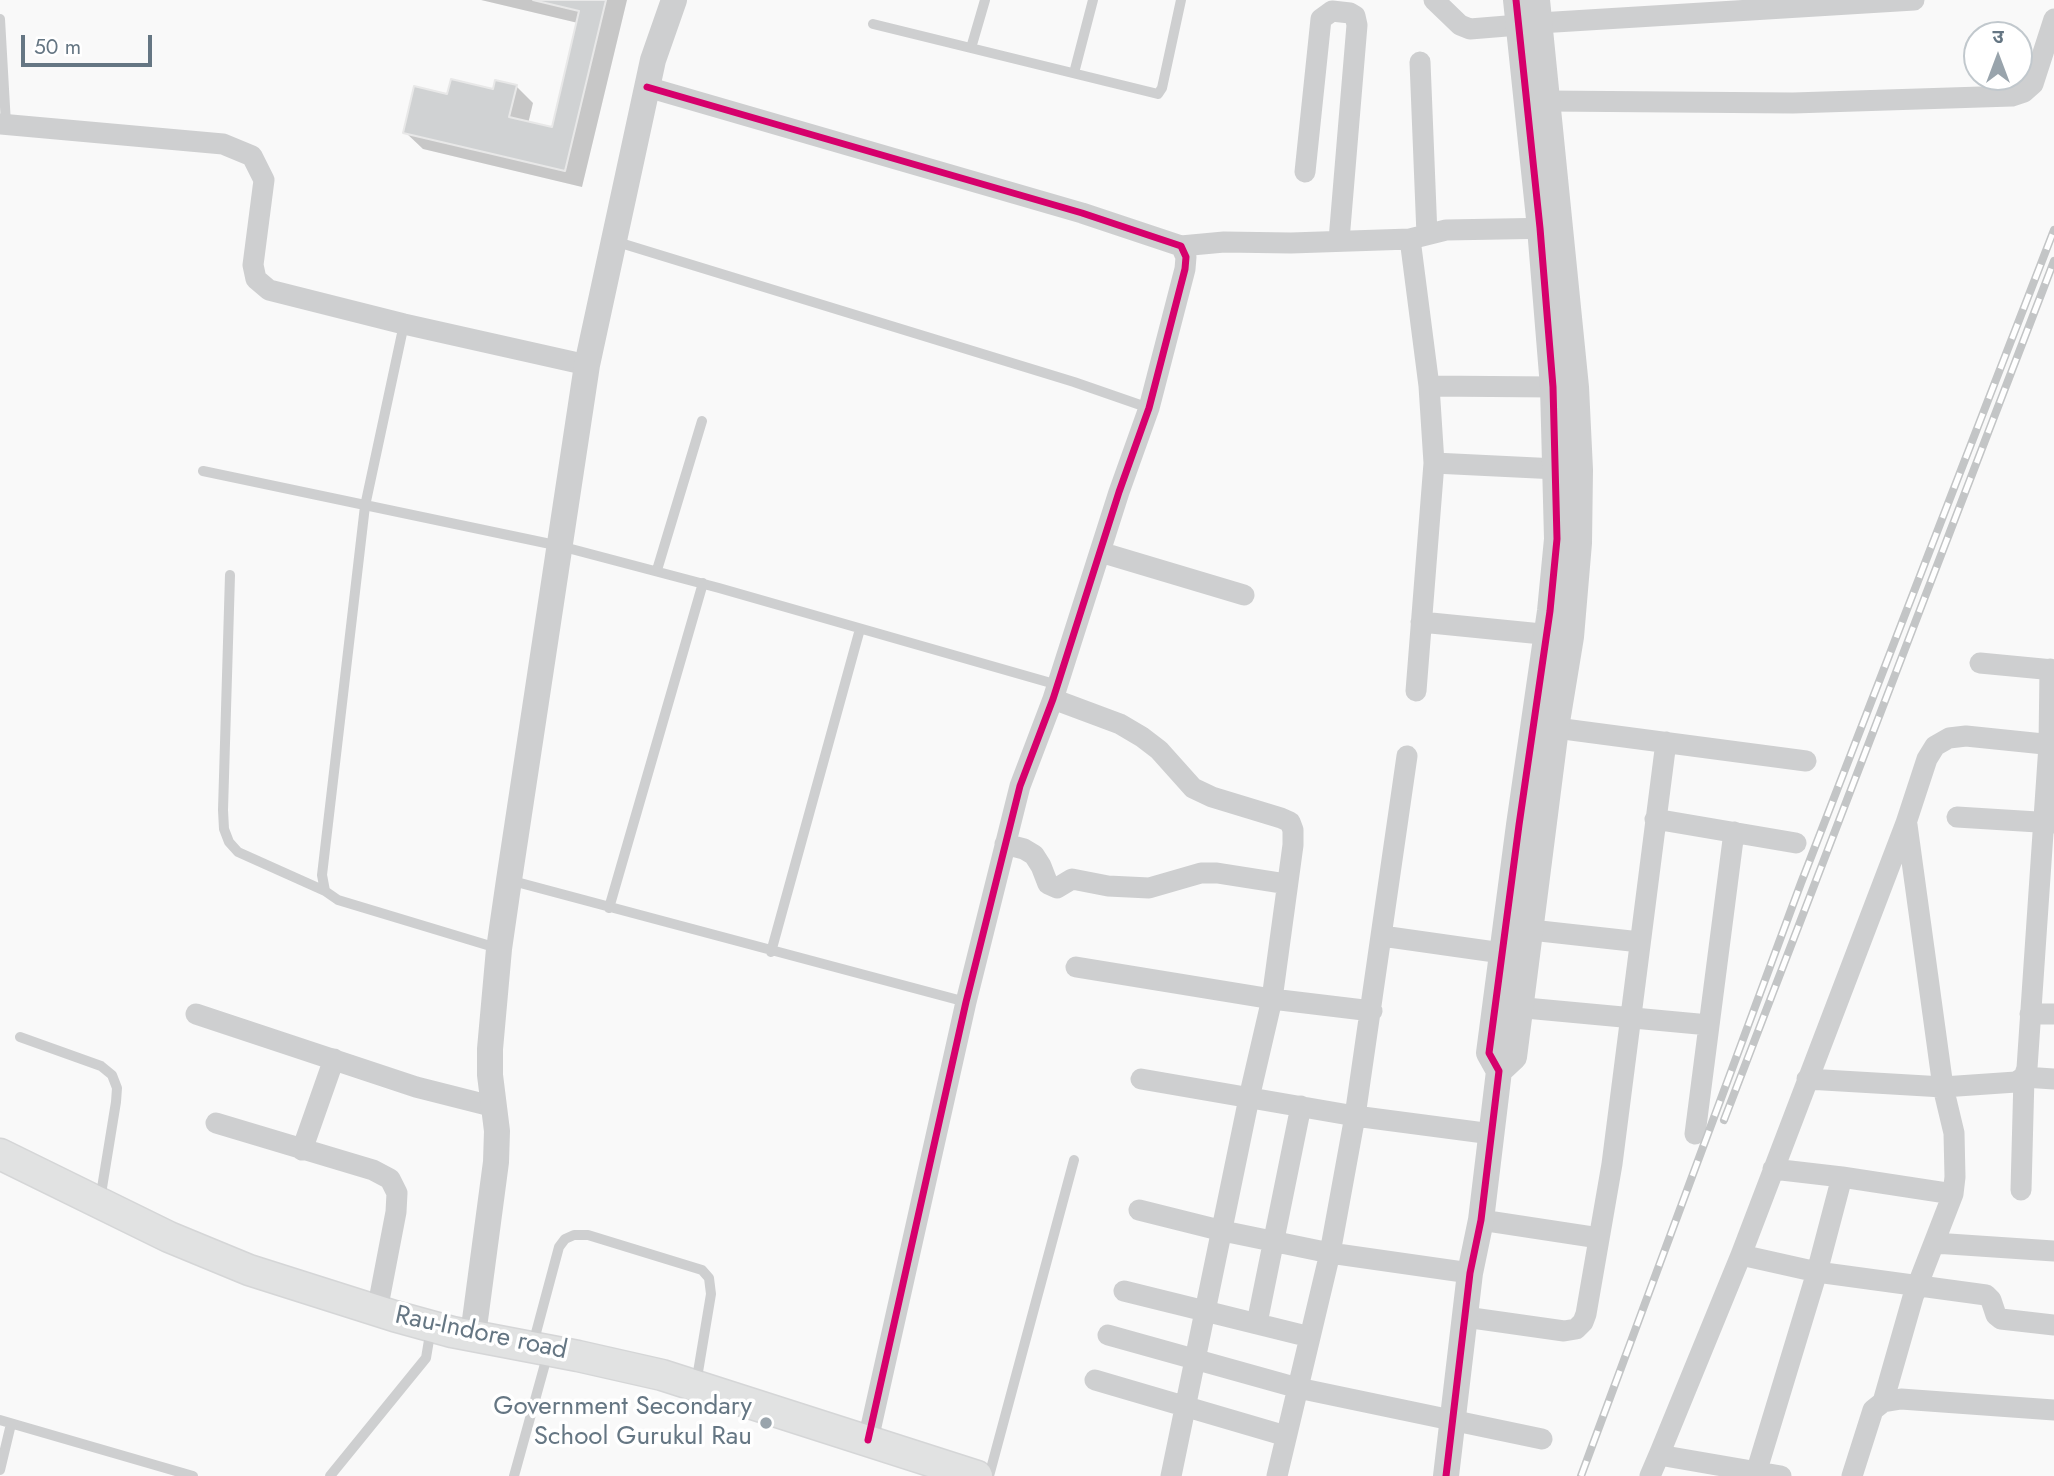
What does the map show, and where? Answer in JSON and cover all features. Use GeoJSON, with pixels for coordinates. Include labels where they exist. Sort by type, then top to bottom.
{"type":"FeatureCollection","features":[{"type":"Feature","properties":{"kind":"main road","name":"Rau-Indore road"},"geometry":{"type":"LineString","coordinates":[[0,1154],[169,1237],[249,1270],[431,1326],[662,1375],[977,1476]]}},
{"type":"Feature","properties":{"kind":"street"},"geometry":{"type":"LineString","coordinates":[[473,1335],[496,1162],[495,1107],[489,1075],[490,1049],[499,949],[509,880],[587,365],[653,60],[674,0]]}},
{"type":"Feature","properties":{"kind":"street"},"geometry":{"type":"LineString","coordinates":[[1434,0],[1460,25],[1470,29],[1528,12],[1914,0]]}},
{"type":"Feature","properties":{"kind":"street"},"geometry":{"type":"LineString","coordinates":[[1305,172],[1321,19],[1332,11],[1350,13],[1355,16],[1357,25],[1339,240]]}},
{"type":"Feature","properties":{"kind":"street"},"geometry":{"type":"LineString","coordinates":[[1508,1006],[1531,930],[1556,728],[1559,636],[1548,100],[1528,12]]}},
{"type":"Feature","properties":{"kind":"street"},"geometry":{"type":"LineString","coordinates":[[1446,1476],[1470,1273],[1481,1220],[1499,1071],[1514,1057],[1502,953],[1559,636],[1579,543],[1580,470],[1576,387],[1551,228],[1528,12]]}},
{"type":"Feature","properties":{"kind":"street"},"geometry":{"type":"LineString","coordinates":[[1548,100],[1793,103],[2012,96],[2024,92],[2032,84],[2054,19]]}},
{"type":"Feature","properties":{"kind":"street"},"geometry":{"type":"LineString","coordinates":[[1416,691],[1434,463],[1418,237],[1420,62]]}},
{"type":"Feature","properties":{"kind":"street"},"geometry":{"type":"LineString","coordinates":[[647,87],[1082,213],[1181,247],[1224,242],[1291,243],[1418,237],[1446,230],[1551,228]]}},
{"type":"Feature","properties":{"kind":"street"},"geometry":{"type":"LineString","coordinates":[[3,124],[223,144],[252,156],[264,180],[253,265],[256,279],[269,289],[404,324],[587,365]]}},
{"type":"Feature","properties":{"kind":"street"},"geometry":{"type":"LineString","coordinates":[[868,1440],[966,1002],[1020,786],[1056,692],[1149,408],[1185,269],[1186,257],[1181,247]]}},
{"type":"Feature","properties":{"kind":"street"},"geometry":{"type":"LineString","coordinates":[[1429,386],[1553,387]]}},
{"type":"Feature","properties":{"kind":"street"},"geometry":{"type":"LineString","coordinates":[[1434,463],[1557,469]]}},
{"type":"Feature","properties":{"kind":"street"},"geometry":{"type":"LineString","coordinates":[[1100,552],[1244,595]]}},
{"type":"Feature","properties":{"kind":"street"},"geometry":{"type":"LineString","coordinates":[[1422,622],[1559,636]]}},
{"type":"Feature","properties":{"kind":"street"},"geometry":{"type":"LineString","coordinates":[[1980,663],[2052,669],[2046,902],[2024,1077],[2021,1190]]}},
{"type":"Feature","properties":{"kind":"street"},"geometry":{"type":"LineString","coordinates":[[1056,692],[1142,737],[1159,750],[1193,788],[1212,797],[1281,818],[1290,822],[1293,830],[1272,999],[1171,1476]]}},
{"type":"Feature","properties":{"kind":"street"},"geometry":{"type":"LineString","coordinates":[[1556,728],[1806,761]]}},
{"type":"Feature","properties":{"kind":"street"},"geometry":{"type":"LineString","coordinates":[[1650,1476],[1741,1255],[1906,823],[1927,759],[1935,746],[1949,738],[1966,736],[2051,745]]}},
{"type":"Feature","properties":{"kind":"street"},"geometry":{"type":"LineString","coordinates":[[1465,1317],[1564,1331],[1576,1329],[1586,1314],[1612,1164],[1666,742]]}},
{"type":"Feature","properties":{"kind":"street"},"geometry":{"type":"LineString","coordinates":[[1277,1476],[1330,1252],[1355,1116],[1407,756]]}},
{"type":"Feature","properties":{"kind":"street"},"geometry":{"type":"LineString","coordinates":[[1957,817],[2048,823]]}},
{"type":"Feature","properties":{"kind":"street"},"geometry":{"type":"LineString","coordinates":[[1656,819],[1796,843]]}},
{"type":"Feature","properties":{"kind":"street"},"geometry":{"type":"LineString","coordinates":[[1883,1402],[1918,1284],[1953,1194],[1956,1162],[1954,1133],[1943,1087],[1906,823]]}},
{"type":"Feature","properties":{"kind":"street"},"geometry":{"type":"LineString","coordinates":[[1695,1134],[1734,832]]}},
{"type":"Feature","properties":{"kind":"street"},"geometry":{"type":"LineString","coordinates":[[1005,844],[1034,855],[1048,884],[1057,888],[1072,880],[1119,887],[1149,888],[1201,873],[1287,884]]}},
{"type":"Feature","properties":{"kind":"street"},"geometry":{"type":"LineString","coordinates":[[1531,930],[1640,942]]}},
{"type":"Feature","properties":{"kind":"street"},"geometry":{"type":"LineString","coordinates":[[1382,936],[1502,953]]}},
{"type":"Feature","properties":{"kind":"street"},"geometry":{"type":"LineString","coordinates":[[1076,967],[1272,999],[1372,1012]]}},
{"type":"Feature","properties":{"kind":"street"},"geometry":{"type":"LineString","coordinates":[[1508,1006],[1709,1025]]}},
{"type":"Feature","properties":{"kind":"street"},"geometry":{"type":"LineString","coordinates":[[196,1014],[416,1087],[495,1107]]}},
{"type":"Feature","properties":{"kind":"street"},"geometry":{"type":"LineString","coordinates":[[2030,1014],[2054,1014]]}},
{"type":"Feature","properties":{"kind":"street"},"geometry":{"type":"LineString","coordinates":[[302,1150],[334,1059]]}},
{"type":"Feature","properties":{"kind":"street"},"geometry":{"type":"LineString","coordinates":[[1807,1079],[1943,1087],[2015,1082],[2024,1077],[2054,1079]]}},
{"type":"Feature","properties":{"kind":"street"},"geometry":{"type":"LineString","coordinates":[[1140,1079],[1355,1116],[1492,1134]]}},
{"type":"Feature","properties":{"kind":"street"},"geometry":{"type":"LineString","coordinates":[[1257,1323],[1301,1106]]}},
{"type":"Feature","properties":{"kind":"street"},"geometry":{"type":"LineString","coordinates":[[216,1123],[373,1170],[390,1179],[397,1193],[396,1212],[377,1311]]}},
{"type":"Feature","properties":{"kind":"street"},"geometry":{"type":"LineString","coordinates":[[1773,1169],[1953,1194]]}},
{"type":"Feature","properties":{"kind":"street"},"geometry":{"type":"LineString","coordinates":[[1756,1473],[1817,1272],[1842,1177]]}},
{"type":"Feature","properties":{"kind":"street"},"geometry":{"type":"LineString","coordinates":[[1139,1210],[1223,1231],[1330,1252],[1470,1273]]}},
{"type":"Feature","properties":{"kind":"street"},"geometry":{"type":"LineString","coordinates":[[1481,1220],[1599,1238]]}},
{"type":"Feature","properties":{"kind":"street"},"geometry":{"type":"LineString","coordinates":[[1934,1243],[2054,1251]]}},
{"type":"Feature","properties":{"kind":"street"},"geometry":{"type":"LineString","coordinates":[[1741,1255],[1817,1272],[1986,1295],[2001,1320],[2054,1325]]}},
{"type":"Feature","properties":{"kind":"street"},"geometry":{"type":"LineString","coordinates":[[1124,1291],[1310,1337]]}},
{"type":"Feature","properties":{"kind":"street"},"geometry":{"type":"LineString","coordinates":[[1108,1335],[1298,1388],[1542,1439]]}},
{"type":"Feature","properties":{"kind":"street"},"geometry":{"type":"LineString","coordinates":[[1095,1380],[1286,1436]]}},
{"type":"Feature","properties":{"kind":"street"},"geometry":{"type":"LineString","coordinates":[[1852,1476],[1873,1410],[1883,1402],[1900,1399],[2054,1410]]}},
{"type":"Feature","properties":{"kind":"street"},"geometry":{"type":"LineString","coordinates":[[1659,1455],[1781,1476]]}},
{"type":"Feature","properties":{"kind":"lane"},"geometry":{"type":"LineString","coordinates":[[971,48],[985,0]]}},
{"type":"Feature","properties":{"kind":"lane"},"geometry":{"type":"LineString","coordinates":[[1074,73],[1093,0]]}},
{"type":"Feature","properties":{"kind":"lane"},"geometry":{"type":"LineString","coordinates":[[873,24],[1157,94],[1162,88],[1181,0]]}},
{"type":"Feature","properties":{"kind":"lane"},"geometry":{"type":"LineString","coordinates":[[0,19],[3,124]]}},
{"type":"Feature","properties":{"kind":"lane"},"geometry":{"type":"LineString","coordinates":[[613,241],[1074,382],[1149,408]]}},
{"type":"Feature","properties":{"kind":"lane"},"geometry":{"type":"LineString","coordinates":[[325,891],[322,875],[365,506],[404,324]]}},
{"type":"Feature","properties":{"kind":"lane"},"geometry":{"type":"LineString","coordinates":[[657,570],[702,421]]}},
{"type":"Feature","properties":{"kind":"lane"},"geometry":{"type":"LineString","coordinates":[[203,471],[560,546],[657,570],[860,629],[1056,692]]}},
{"type":"Feature","properties":{"kind":"lane"},"geometry":{"type":"LineString","coordinates":[[230,575],[223,810],[224,829],[229,842],[238,852],[325,891],[338,900],[499,949]]}},
{"type":"Feature","properties":{"kind":"lane"},"geometry":{"type":"LineString","coordinates":[[609,908],[703,583]]}},
{"type":"Feature","properties":{"kind":"lane"},"geometry":{"type":"LineString","coordinates":[[771,952],[860,629]]}},
{"type":"Feature","properties":{"kind":"lane"},"geometry":{"type":"LineString","coordinates":[[509,880],[966,1002]]}},
{"type":"Feature","properties":{"kind":"lane"},"geometry":{"type":"LineString","coordinates":[[20,1037],[101,1066],[112,1075],[117,1088],[116,1102],[100,1203]]}},
{"type":"Feature","properties":{"kind":"lane"},"geometry":{"type":"LineString","coordinates":[[989,1476],[1074,1160]]}},
{"type":"Feature","properties":{"kind":"lane"},"geometry":{"type":"LineString","coordinates":[[514,1476],[559,1247],[574,1234],[588,1234],[702,1270],[709,1278],[711,1294],[696,1387]]}},
{"type":"Feature","properties":{"kind":"lane"},"geometry":{"type":"LineString","coordinates":[[330,1476],[426,1358],[431,1326]]}},
{"type":"Feature","properties":{"kind":"lane"},"geometry":{"type":"LineString","coordinates":[[0,1470],[6,1422],[193,1476]]}},
{"type":"Feature","properties":{"kind":"building"},"geometry":{"type":"Polygon","coordinates":[[[533,0],[606,0],[565,171],[403,133],[414,86],[447,94],[451,79],[493,89],[495,80],[517,85],[509,117],[552,127],[579,11],[533,0]]]}},
{"type":"Feature","properties":{"kind":"railway"},"geometry":{"type":"LineString","coordinates":[[1581,1476],[1801,883],[2054,230]]}},
{"type":"Feature","properties":{"kind":"railway"},"geometry":{"type":"LineString","coordinates":[[1724,1120],[2054,261]]}},
{"type":"Feature","properties":{"kind":"cycle path"},"geometry":{"type":"LineString","coordinates":[[1446,1476],[1470,1273],[1481,1220],[1499,1071],[1489,1053],[1550,611],[1557,539],[1553,387],[1540,228],[1516,0]]}},
{"type":"Feature","properties":{"kind":"cycle path"},"geometry":{"type":"LineString","coordinates":[[647,87],[1082,213],[1181,246],[1186,257],[1149,408],[1119,492],[1053,699],[1020,786],[966,1002],[868,1440]]}},
{"type":"Feature","properties":{"kind":"place","name":"Government Secondary School Gurukul Rau"},"geometry":{"type":"Point","coordinates":[766,1423]}}]}
